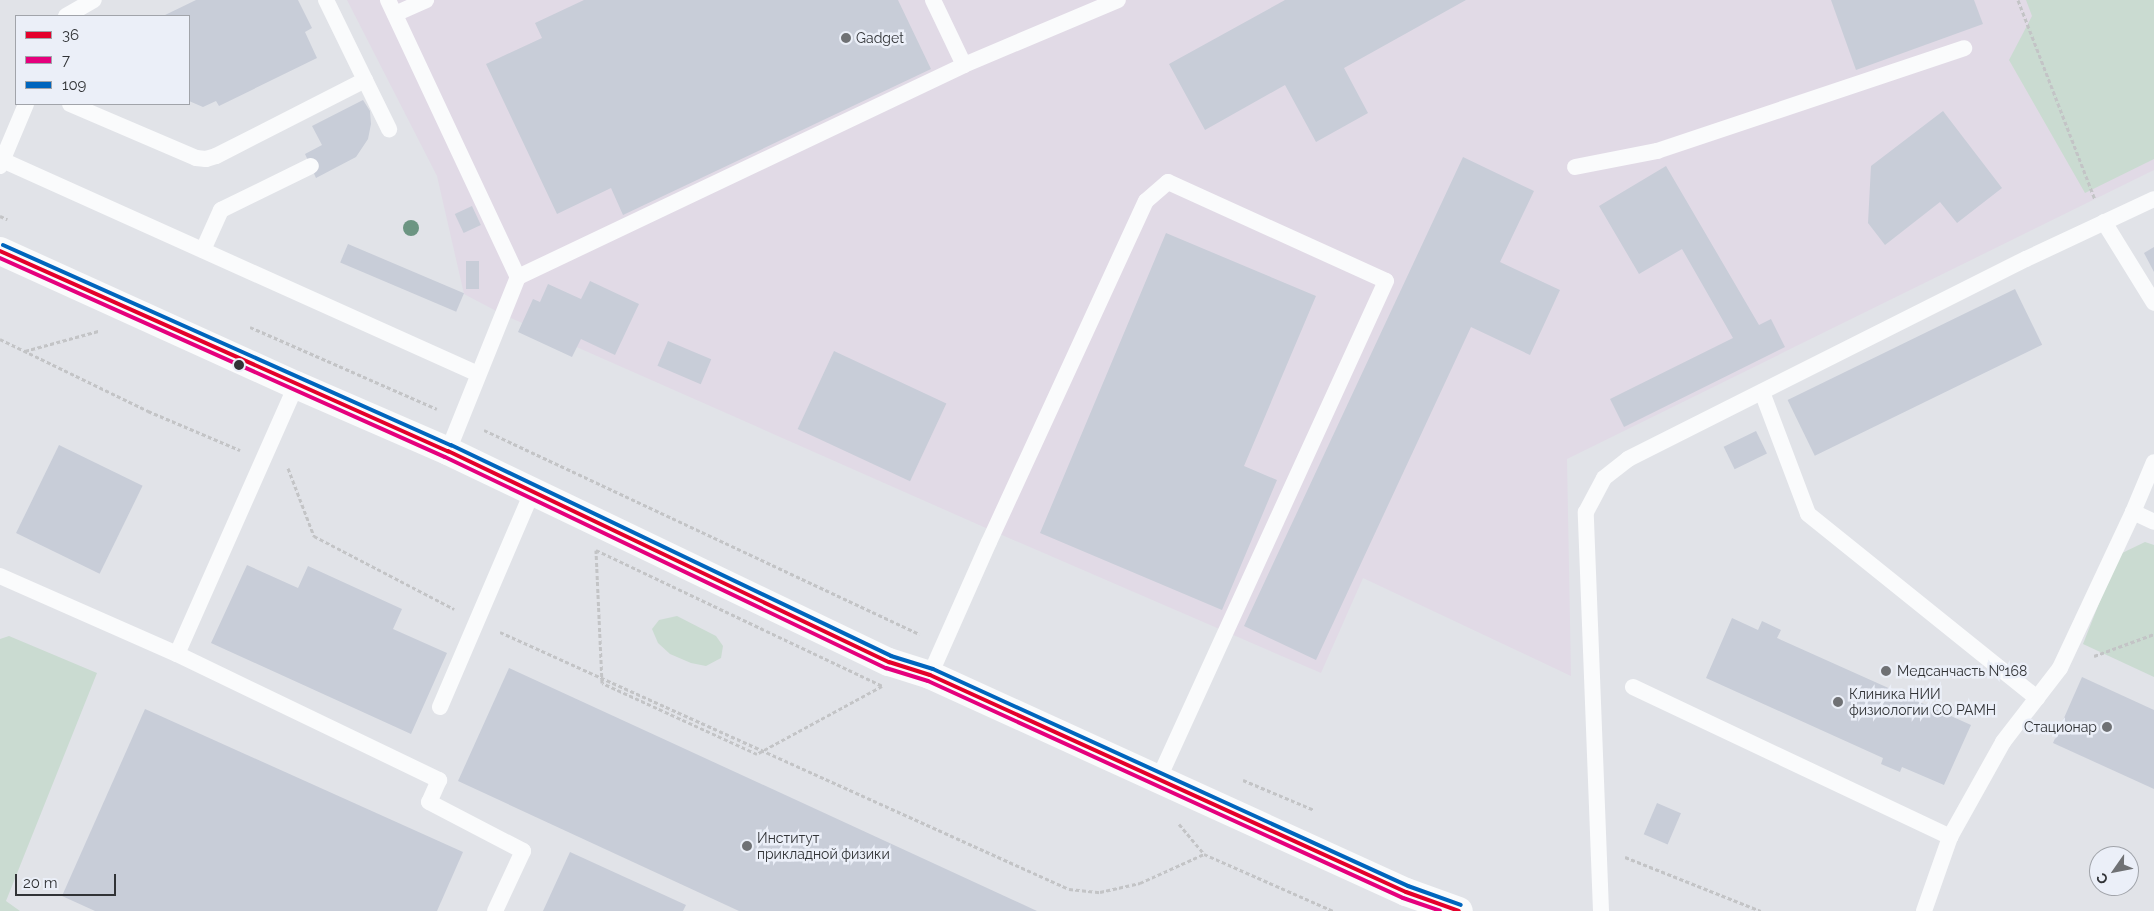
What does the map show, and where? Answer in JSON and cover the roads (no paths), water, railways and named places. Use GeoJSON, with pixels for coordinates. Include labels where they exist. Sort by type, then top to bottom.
{"type":"FeatureCollection","features":[{"type":"Feature","properties":{"kind":"street"},"geometry":{"type":"LineString","coordinates":[[0,251],[296,385],[448,451],[889,662],[930,675],[1406,892],[1460,911]]}},
{"type":"Feature","properties":{"kind":"lane"},"geometry":{"type":"LineString","coordinates":[[68,15],[94,0]]}},
{"type":"Feature","properties":{"kind":"lane"},"geometry":{"type":"LineString","coordinates":[[326,0],[389,129]]}},
{"type":"Feature","properties":{"kind":"lane"},"geometry":{"type":"LineString","coordinates":[[426,0],[391,7],[518,277]]}},
{"type":"Feature","properties":{"kind":"lane"},"geometry":{"type":"LineString","coordinates":[[933,0],[964,65]]}},
{"type":"Feature","properties":{"kind":"lane"},"geometry":{"type":"LineString","coordinates":[[448,451],[518,277],[964,65],[1118,0]]}},
{"type":"Feature","properties":{"kind":"lane"},"geometry":{"type":"LineString","coordinates":[[1575,167],[1658,151],[1964,48]]}},
{"type":"Feature","properties":{"kind":"lane"},"geometry":{"type":"LineString","coordinates":[[72,105],[196,158],[206,159],[365,80]]}},
{"type":"Feature","properties":{"kind":"lane"},"geometry":{"type":"LineString","coordinates":[[26,105],[1,163],[203,250],[478,374]]}},
{"type":"Feature","properties":{"kind":"lane"},"geometry":{"type":"LineString","coordinates":[[203,250],[221,210],[311,166]]}},
{"type":"Feature","properties":{"kind":"lane"},"geometry":{"type":"LineString","coordinates":[[930,675],[1146,201],[1168,182],[1386,281],[1159,778]]}},
{"type":"Feature","properties":{"kind":"lane"},"geometry":{"type":"LineString","coordinates":[[1601,911],[1586,512],[1604,478],[1628,459],[2026,258],[2154,199]]}},
{"type":"Feature","properties":{"kind":"lane"},"geometry":{"type":"LineString","coordinates":[[2104,222],[2154,302]]}},
{"type":"Feature","properties":{"kind":"lane"},"geometry":{"type":"LineString","coordinates":[[177,654],[296,385]]}},
{"type":"Feature","properties":{"kind":"lane"},"geometry":{"type":"LineString","coordinates":[[1762,392],[1808,514],[2037,698]]}},
{"type":"Feature","properties":{"kind":"lane"},"geometry":{"type":"LineString","coordinates":[[1924,911],[1950,837],[2003,742],[2060,668],[2133,512],[2154,462]]}},
{"type":"Feature","properties":{"kind":"lane"},"geometry":{"type":"LineString","coordinates":[[440,707],[532,492]]}},
{"type":"Feature","properties":{"kind":"lane"},"geometry":{"type":"LineString","coordinates":[[2133,512],[2154,522]]}},
{"type":"Feature","properties":{"kind":"lane"},"geometry":{"type":"LineString","coordinates":[[0,576],[177,654],[439,780],[429,802],[523,851],[495,911]]}},
{"type":"Feature","properties":{"kind":"lane"},"geometry":{"type":"LineString","coordinates":[[1633,688],[1950,837]]}},
{"type":"Feature","properties":{"kind":"place","name":"Gadget"},"geometry":{"type":"Point","coordinates":[846,38]}},
{"type":"Feature","properties":{"kind":"place","name":"Медсанчасть №168"},"geometry":{"type":"Point","coordinates":[1886,671]}},
{"type":"Feature","properties":{"kind":"place","name":"Клиника НИИ физиологии СО РАМН"},"geometry":{"type":"Point","coordinates":[1838,702]}},
{"type":"Feature","properties":{"kind":"place","name":"Стационар"},"geometry":{"type":"Point","coordinates":[2107,727]}},
{"type":"Feature","properties":{"kind":"place","name":"Институт прикладной физики"},"geometry":{"type":"Point","coordinates":[747,846]}}]}
